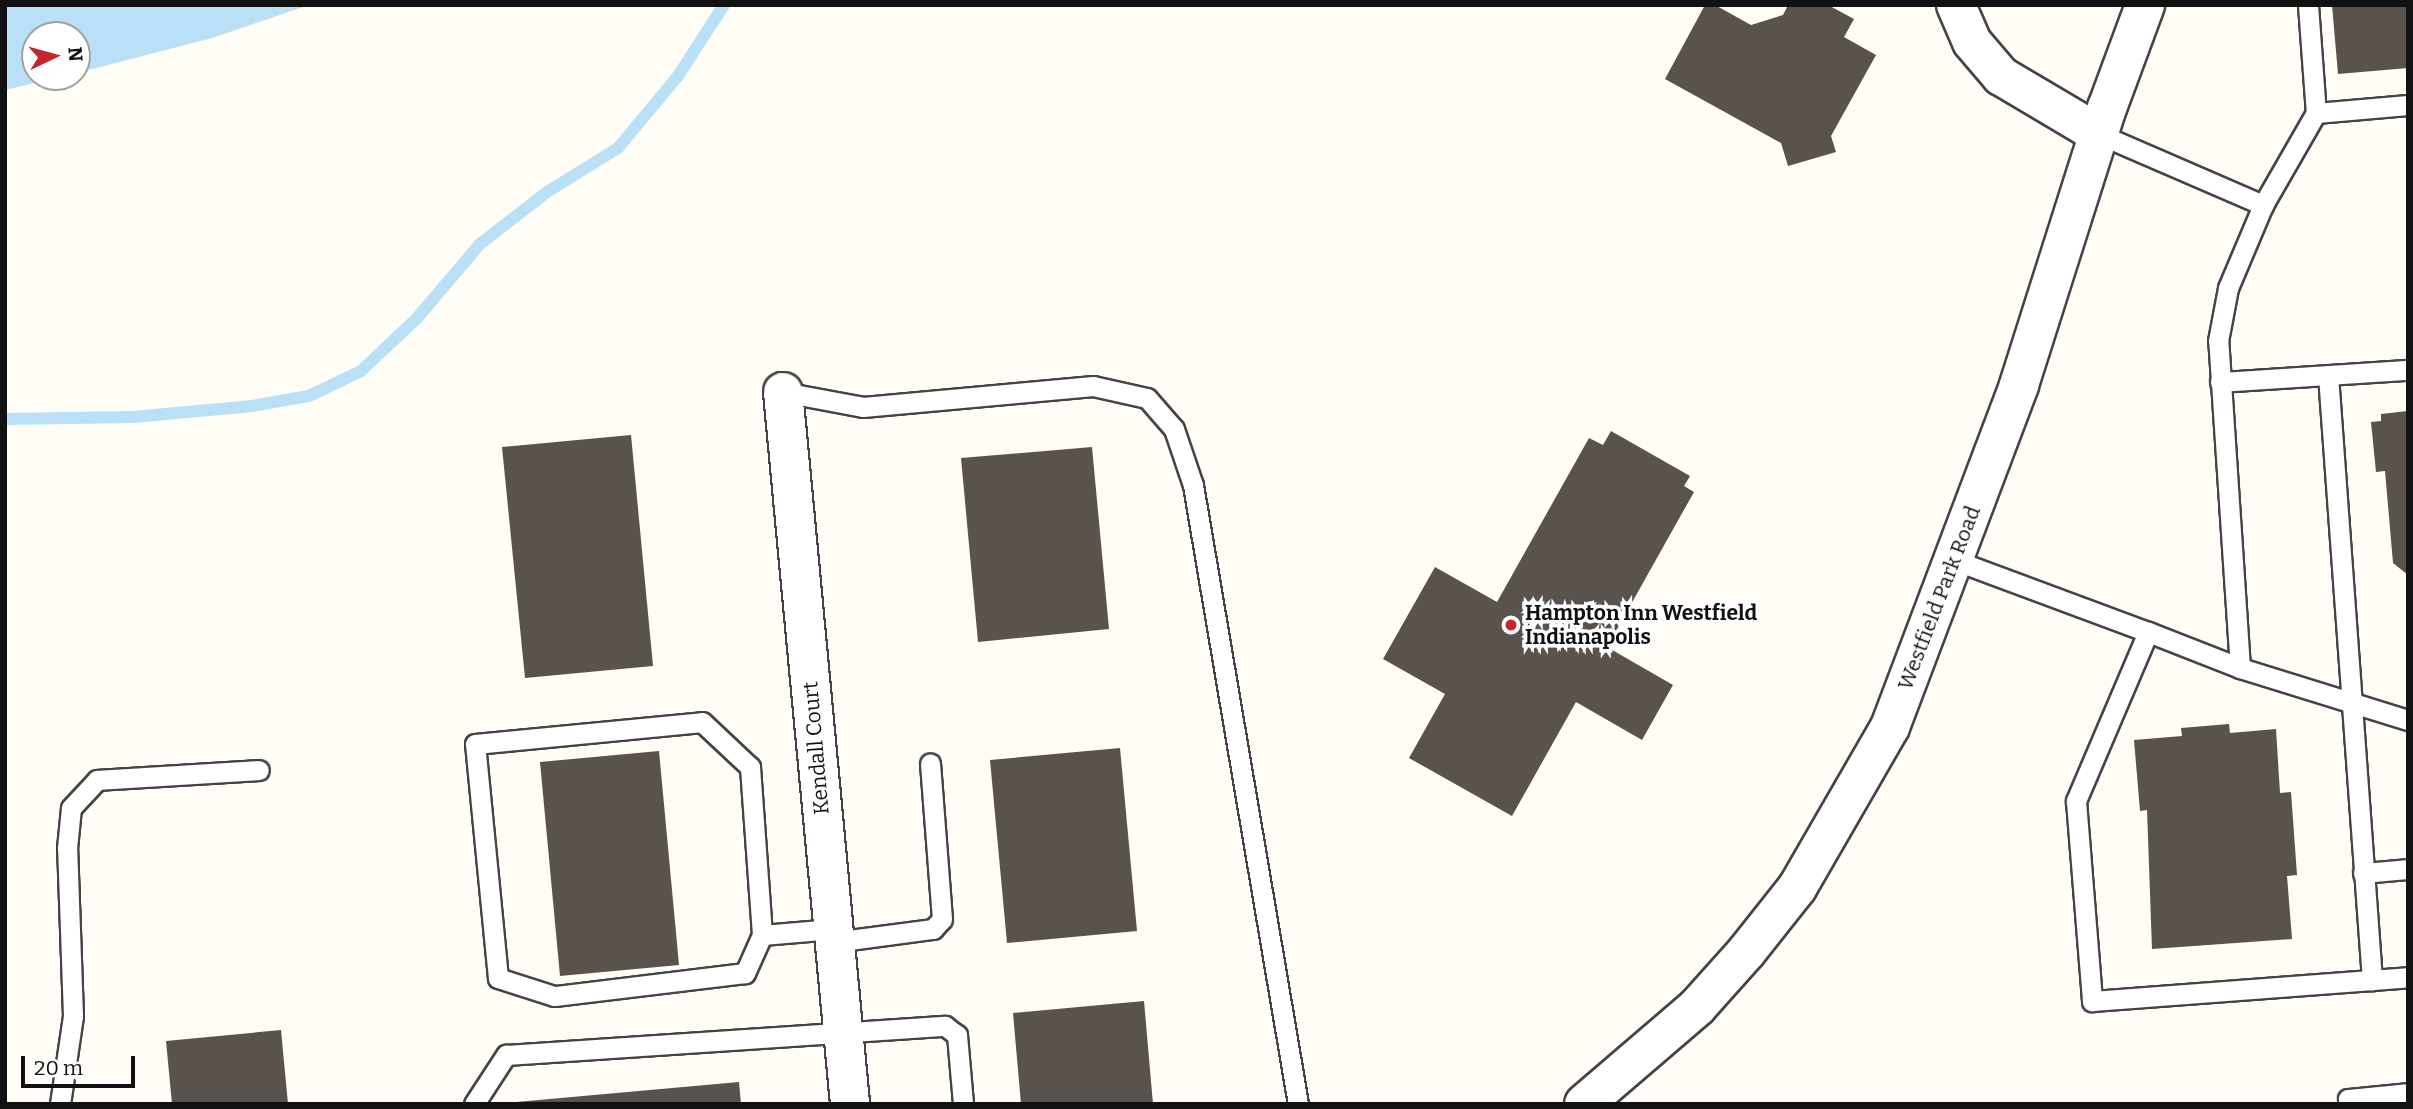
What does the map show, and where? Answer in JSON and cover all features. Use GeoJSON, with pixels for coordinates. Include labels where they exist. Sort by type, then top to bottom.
{"type":"FeatureCollection","features":[{"type":"Feature","properties":{"kind":"street"},"geometry":{"type":"LineString","coordinates":[[1956,5],[1972,42],[2001,76],[2099,134]]}},
{"type":"Feature","properties":{"kind":"street","name":"Westfield Park Road"},"geometry":{"type":"LineString","coordinates":[[1584,1104],[1697,1007],[1797,888],[1890,727],[2019,384],[2099,134],[2145,5]]}},
{"type":"Feature","properties":{"kind":"street","name":"Kendall Court"},"geometry":{"type":"LineString","coordinates":[[783,392],[850,1104]]}},
{"type":"Feature","properties":{"kind":"lane"},"geometry":{"type":"LineString","coordinates":[[2240,668],[2218,341],[2228,288],[2263,205],[2316,113],[2308,5]]}},
{"type":"Feature","properties":{"kind":"lane"},"geometry":{"type":"LineString","coordinates":[[2316,113],[2408,105]]}},
{"type":"Feature","properties":{"kind":"lane"},"geometry":{"type":"LineString","coordinates":[[2099,134],[2263,205]]}},
{"type":"Feature","properties":{"kind":"lane"},"geometry":{"type":"LineString","coordinates":[[2220,382],[2408,370]]}},
{"type":"Feature","properties":{"kind":"lane"},"geometry":{"type":"LineString","coordinates":[[2328,375],[2372,980]]}},
{"type":"Feature","properties":{"kind":"lane"},"geometry":{"type":"LineString","coordinates":[[783,392],[863,407],[1093,386],[1147,398],[1174,429],[1193,485],[1298,1104]]}},
{"type":"Feature","properties":{"kind":"lane"},"geometry":{"type":"LineString","coordinates":[[1954,560],[2240,668],[2408,720]]}},
{"type":"Feature","properties":{"kind":"lane"},"geometry":{"type":"LineString","coordinates":[[2148,632],[2076,801],[2092,1001],[2408,977]]}},
{"type":"Feature","properties":{"kind":"lane"},"geometry":{"type":"LineString","coordinates":[[702,722],[750,767],[762,935],[745,973],[554,996],[498,978],[475,744],[702,722]]}},
{"type":"Feature","properties":{"kind":"lane"},"geometry":{"type":"LineString","coordinates":[[762,935],[833,935],[933,929],[942,919],[930,763]]}},
{"type":"Feature","properties":{"kind":"lane"},"geometry":{"type":"LineString","coordinates":[[60,1104],[73,1016],[66,848],[71,808],[97,780],[259,770]]}},
{"type":"Feature","properties":{"kind":"lane"},"geometry":{"type":"LineString","coordinates":[[2363,873],[2408,869]]}},
{"type":"Feature","properties":{"kind":"lane"},"geometry":{"type":"LineString","coordinates":[[474,1104],[506,1055],[945,1026],[957,1035],[963,1104]]}},
{"type":"Feature","properties":{"kind":"lane"},"geometry":{"type":"LineString","coordinates":[[2348,1104],[2348,1099],[2408,1093]]}},
{"type":"Feature","properties":{"kind":"water"},"geometry":{"type":"Polygon","coordinates":[[[5,5],[309,5],[212,38],[91,69],[91,21],[21,21],[21,86],[5,90],[5,5]]]}},
{"type":"Feature","properties":{"kind":"building"},"geometry":{"type":"Polygon","coordinates":[[[1705,5],[1715,5],[1751,25],[1783,15],[1788,5],[1828,5],[1854,19],[1844,37],[1876,55],[1831,136],[1836,152],[1788,166],[1781,143],[1665,79],[1705,5]]]}},
{"type":"Feature","properties":{"kind":"building"},"geometry":{"type":"Polygon","coordinates":[[[2332,5],[2408,5],[2408,68],[2338,74],[2332,5]]]}},
{"type":"Feature","properties":{"kind":"building"},"geometry":{"type":"Polygon","coordinates":[[[2408,411],[2408,575],[2393,563],[2385,471],[2376,472],[2371,422],[2381,421],[2381,414],[2408,411]]]}},
{"type":"Feature","properties":{"kind":"building","name":"Hampton Inn Westfield Indianapolis"},"geometry":{"type":"Polygon","coordinates":[[[1611,431],[1690,476],[1684,486],[1694,492],[1607,647],[1673,685],[1642,740],[1576,702],[1512,816],[1409,758],[1445,694],[1383,659],[1435,567],[1497,602],[1589,438],[1603,445],[1611,431]]]}},
{"type":"Feature","properties":{"kind":"building"},"geometry":{"type":"Polygon","coordinates":[[[631,435],[653,666],[525,678],[502,447],[631,435]]]}},
{"type":"Feature","properties":{"kind":"building"},"geometry":{"type":"Polygon","coordinates":[[[1092,447],[1109,629],[978,642],[961,458],[1092,447]]]}},
{"type":"Feature","properties":{"kind":"building"},"geometry":{"type":"Polygon","coordinates":[[[2229,724],[2230,733],[2276,729],[2280,793],[2291,792],[2297,875],[2287,876],[2292,939],[2152,949],[2147,810],[2140,811],[2134,740],[2182,736],[2181,728],[2229,724]]]}},
{"type":"Feature","properties":{"kind":"building"},"geometry":{"type":"Polygon","coordinates":[[[1120,748],[1137,931],[1007,943],[990,760],[1120,748]]]}},
{"type":"Feature","properties":{"kind":"building"},"geometry":{"type":"Polygon","coordinates":[[[659,751],[679,965],[560,976],[540,762],[659,751]]]}},
{"type":"Feature","properties":{"kind":"building"},"geometry":{"type":"Polygon","coordinates":[[[1144,1001],[1153,1104],[1021,1104],[1013,1013],[1144,1001]]]}},
{"type":"Feature","properties":{"kind":"building"},"geometry":{"type":"Polygon","coordinates":[[[281,1030],[288,1104],[172,1104],[166,1041],[281,1030]]]}},
{"type":"Feature","properties":{"kind":"building"},"geometry":{"type":"Polygon","coordinates":[[[739,1082],[741,1104],[516,1104],[516,1102],[739,1082]]]}},
{"type":"Feature","properties":{"kind":"waterway"},"geometry":{"type":"LineString","coordinates":[[5,419],[133,417],[252,406],[309,396],[361,371],[417,318],[480,244],[547,192],[618,148],[678,76],[724,5]]}},
{"type":"Feature","properties":{"kind":"place","name":"Hampton Inn Westfield Indianapolis"},"geometry":{"type":"Point","coordinates":[1511,625]}}]}
